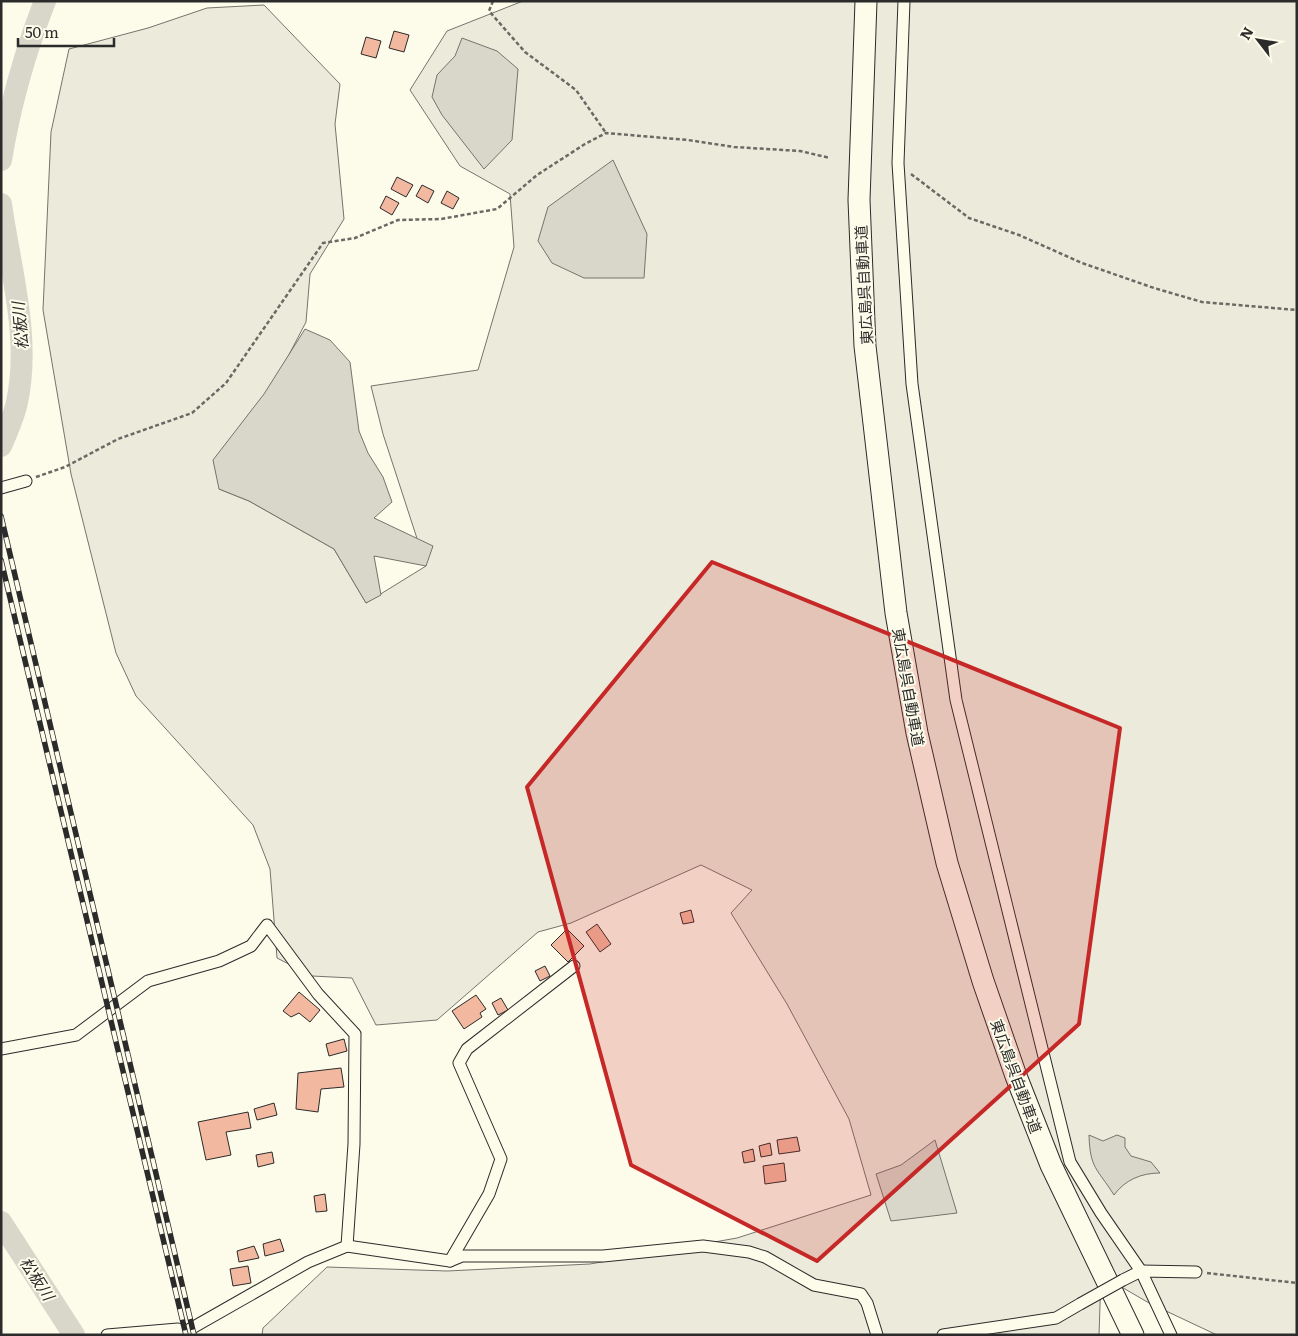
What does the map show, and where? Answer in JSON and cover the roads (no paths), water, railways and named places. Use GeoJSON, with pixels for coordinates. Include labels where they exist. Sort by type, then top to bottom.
{"type":"FeatureCollection","features":[{"type":"Feature","properties":{"kind":"highway","name":"東広島呉自動車道"},"geometry":{"type":"LineString","coordinates":[[866,1],[859,200],[865,346],[896,613],[917,734],[947,863],[983,981],[1016,1076],[1051,1165],[1133,1335]]}},
{"type":"Feature","properties":{"kind":"street"},"geometry":{"type":"LineString","coordinates":[[904,1],[898,163],[912,384],[956,700],[1070,1162],[1101,1213],[1141,1271],[1171,1335]]}},
{"type":"Feature","properties":{"kind":"street"},"geometry":{"type":"LineString","coordinates":[[1,488],[26,481]]}},
{"type":"Feature","properties":{"kind":"street"},"geometry":{"type":"LineString","coordinates":[[1,1049],[76,1035],[148,981],[218,961],[252,946],[267,926],[318,994],[355,1034],[354,1144],[347,1246]]}},
{"type":"Feature","properties":{"kind":"street"},"geometry":{"type":"LineString","coordinates":[[450,1261],[489,1194],[501,1159],[458,1063],[467,1049],[574,966]]}},
{"type":"Feature","properties":{"kind":"street"},"geometry":{"type":"LineString","coordinates":[[107,1335],[176,1332],[308,1262],[347,1246],[450,1261],[462,1256],[603,1256],[703,1246],[749,1252],[765,1257],[814,1285],[861,1294],[867,1303],[877,1335]]}},
{"type":"Feature","properties":{"kind":"street"},"geometry":{"type":"LineString","coordinates":[[942,1335],[1056,1318],[1141,1271],[1196,1272]]}},
{"type":"Feature","properties":{"kind":"waterway","name":"松板川"},"geometry":{"type":"LineString","coordinates":[[1,160],[19,79],[45,1]]}},
{"type":"Feature","properties":{"kind":"waterway","name":"松板川"},"geometry":{"type":"LineString","coordinates":[[1,204],[18,303],[22,353],[17,402],[1,446]]}},
{"type":"Feature","properties":{"kind":"waterway","name":"松板川"},"geometry":{"type":"LineString","coordinates":[[1,1222],[74,1335]]}},
{"type":"Feature","properties":{"kind":"railway"},"geometry":{"type":"LineString","coordinates":[[1,516],[194,1335]]}},
{"type":"Feature","properties":{"kind":"railway"},"geometry":{"type":"LineString","coordinates":[[1,560],[186,1335]]}}]}
